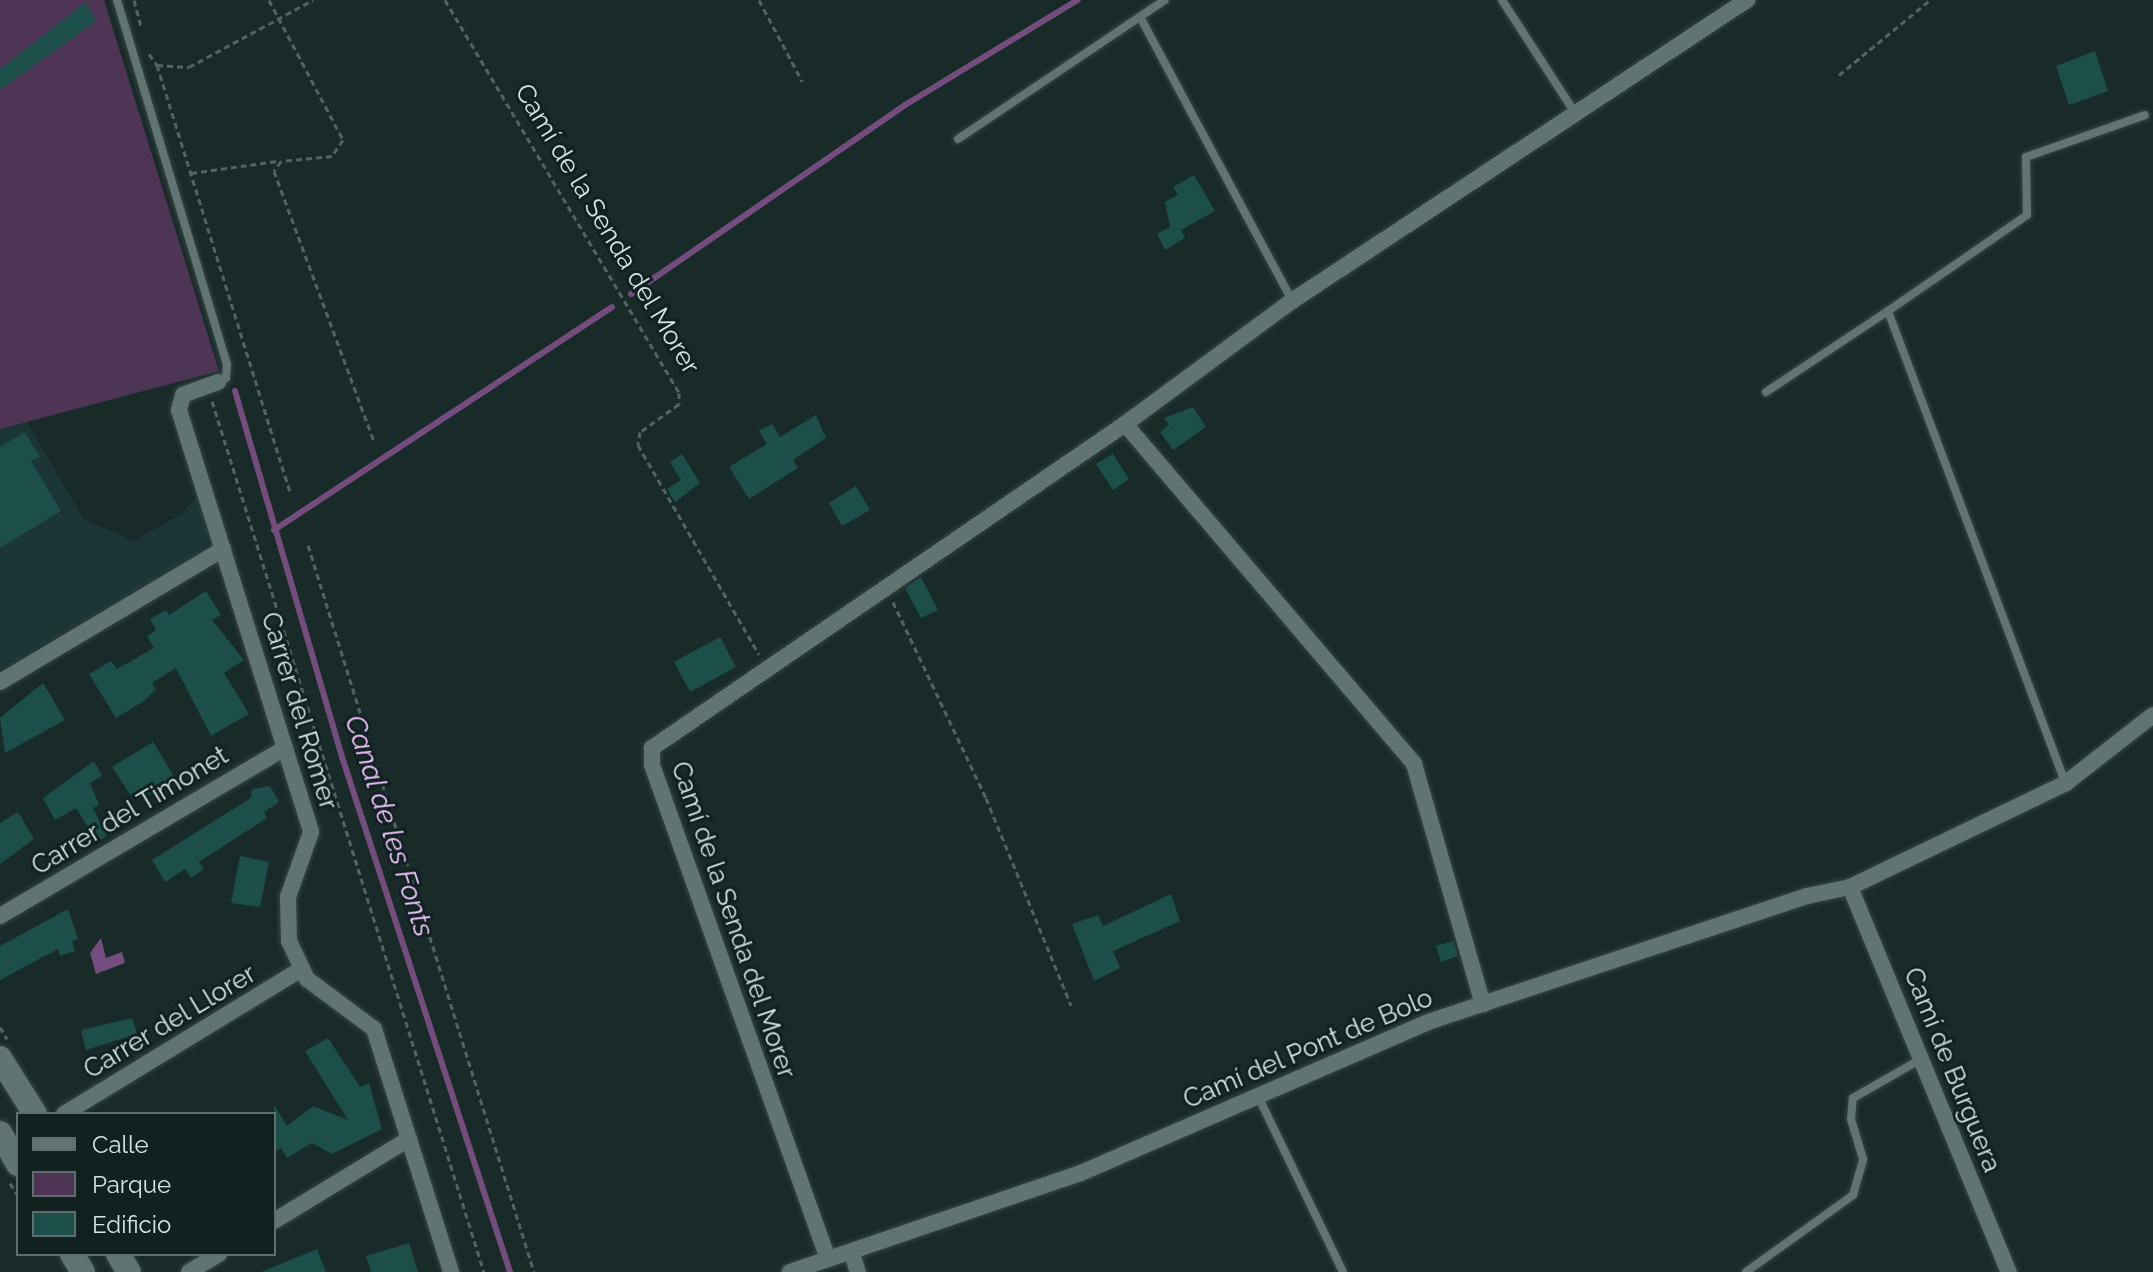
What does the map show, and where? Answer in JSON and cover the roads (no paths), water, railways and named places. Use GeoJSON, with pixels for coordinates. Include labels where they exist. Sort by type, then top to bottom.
{"type":"FeatureCollection","features":[{"type":"Feature","properties":{"kind":"street"},"geometry":{"type":"LineString","coordinates":[[1483,1004],[1414,764],[1125,424],[1292,301],[1578,117],[1747,0]]}},
{"type":"Feature","properties":{"kind":"street","name":"Carrer del Romer"},"geometry":{"type":"LineString","coordinates":[[213,383],[183,395],[179,410],[311,832],[286,911],[300,970]]}},
{"type":"Feature","properties":{"kind":"street","name":"Camí de la Senda del Morer"},"geometry":{"type":"LineString","coordinates":[[828,1259],[650,755],[658,741],[887,590],[1125,424]]}},
{"type":"Feature","properties":{"kind":"street"},"geometry":{"type":"LineString","coordinates":[[0,682],[223,549]]}},
{"type":"Feature","properties":{"kind":"street","name":"Camí del Pont de Bolo"},"geometry":{"type":"LineString","coordinates":[[790,1272],[852,1254],[1081,1173],[1256,1092],[1483,1004],[1793,900],[1850,887],[2066,783],[2153,715]]}},
{"type":"Feature","properties":{"kind":"street","name":"Carrer del Timonet"},"geometry":{"type":"LineString","coordinates":[[0,916],[285,748]]}},
{"type":"Feature","properties":{"kind":"street","name":"Camí de Burguera"},"geometry":{"type":"LineString","coordinates":[[1850,887],[2009,1272]]}},
{"type":"Feature","properties":{"kind":"street"},"geometry":{"type":"LineString","coordinates":[[300,970],[335,1004],[369,1022],[451,1272]]}},
{"type":"Feature","properties":{"kind":"street","name":"Carrer del Llorer"},"geometry":{"type":"LineString","coordinates":[[67,1112],[300,970]]}},
{"type":"Feature","properties":{"kind":"street"},"geometry":{"type":"LineString","coordinates":[[0,1058],[34,1112]]}},
{"type":"Feature","properties":{"kind":"street"},"geometry":{"type":"LineString","coordinates":[[0,1133],[16,1161]]}},
{"type":"Feature","properties":{"kind":"street"},"geometry":{"type":"LineString","coordinates":[[276,1220],[409,1139]]}},
{"type":"Feature","properties":{"kind":"street"},"geometry":{"type":"LineString","coordinates":[[852,1254],[858,1272]]}},
{"type":"Feature","properties":{"kind":"street"},"geometry":{"type":"LineString","coordinates":[[189,1272],[216,1256]]}},
{"type":"Feature","properties":{"kind":"lane"},"geometry":{"type":"LineString","coordinates":[[117,0],[227,364],[226,378],[213,383]]}},
{"type":"Feature","properties":{"kind":"lane"},"geometry":{"type":"LineString","coordinates":[[958,139],[1165,0]]}},
{"type":"Feature","properties":{"kind":"lane"},"geometry":{"type":"LineString","coordinates":[[1502,0],[1578,117]]}},
{"type":"Feature","properties":{"kind":"lane"},"geometry":{"type":"LineString","coordinates":[[1140,17],[1292,301]]}},
{"type":"Feature","properties":{"kind":"lane"},"geometry":{"type":"LineString","coordinates":[[1766,392],[2027,215],[2026,157],[2145,115]]}},
{"type":"Feature","properties":{"kind":"lane"},"geometry":{"type":"LineString","coordinates":[[1888,311],[2066,783]]}},
{"type":"Feature","properties":{"kind":"lane"},"geometry":{"type":"LineString","coordinates":[[1746,1272],[1853,1195],[1863,1159],[1851,1119],[1853,1098],[1922,1059]]}},
{"type":"Feature","properties":{"kind":"lane"},"geometry":{"type":"LineString","coordinates":[[1256,1092],[1343,1272]]}},
{"type":"Feature","properties":{"kind":"waterway"},"geometry":{"type":"LineString","coordinates":[[631,294],[905,105],[1078,0]]}},
{"type":"Feature","properties":{"kind":"waterway"},"geometry":{"type":"LineString","coordinates":[[274,530],[612,307]]}},
{"type":"Feature","properties":{"kind":"waterway","name":"Canal de les Fonts"},"geometry":{"type":"LineString","coordinates":[[235,391],[342,757],[510,1272]]}}]}
